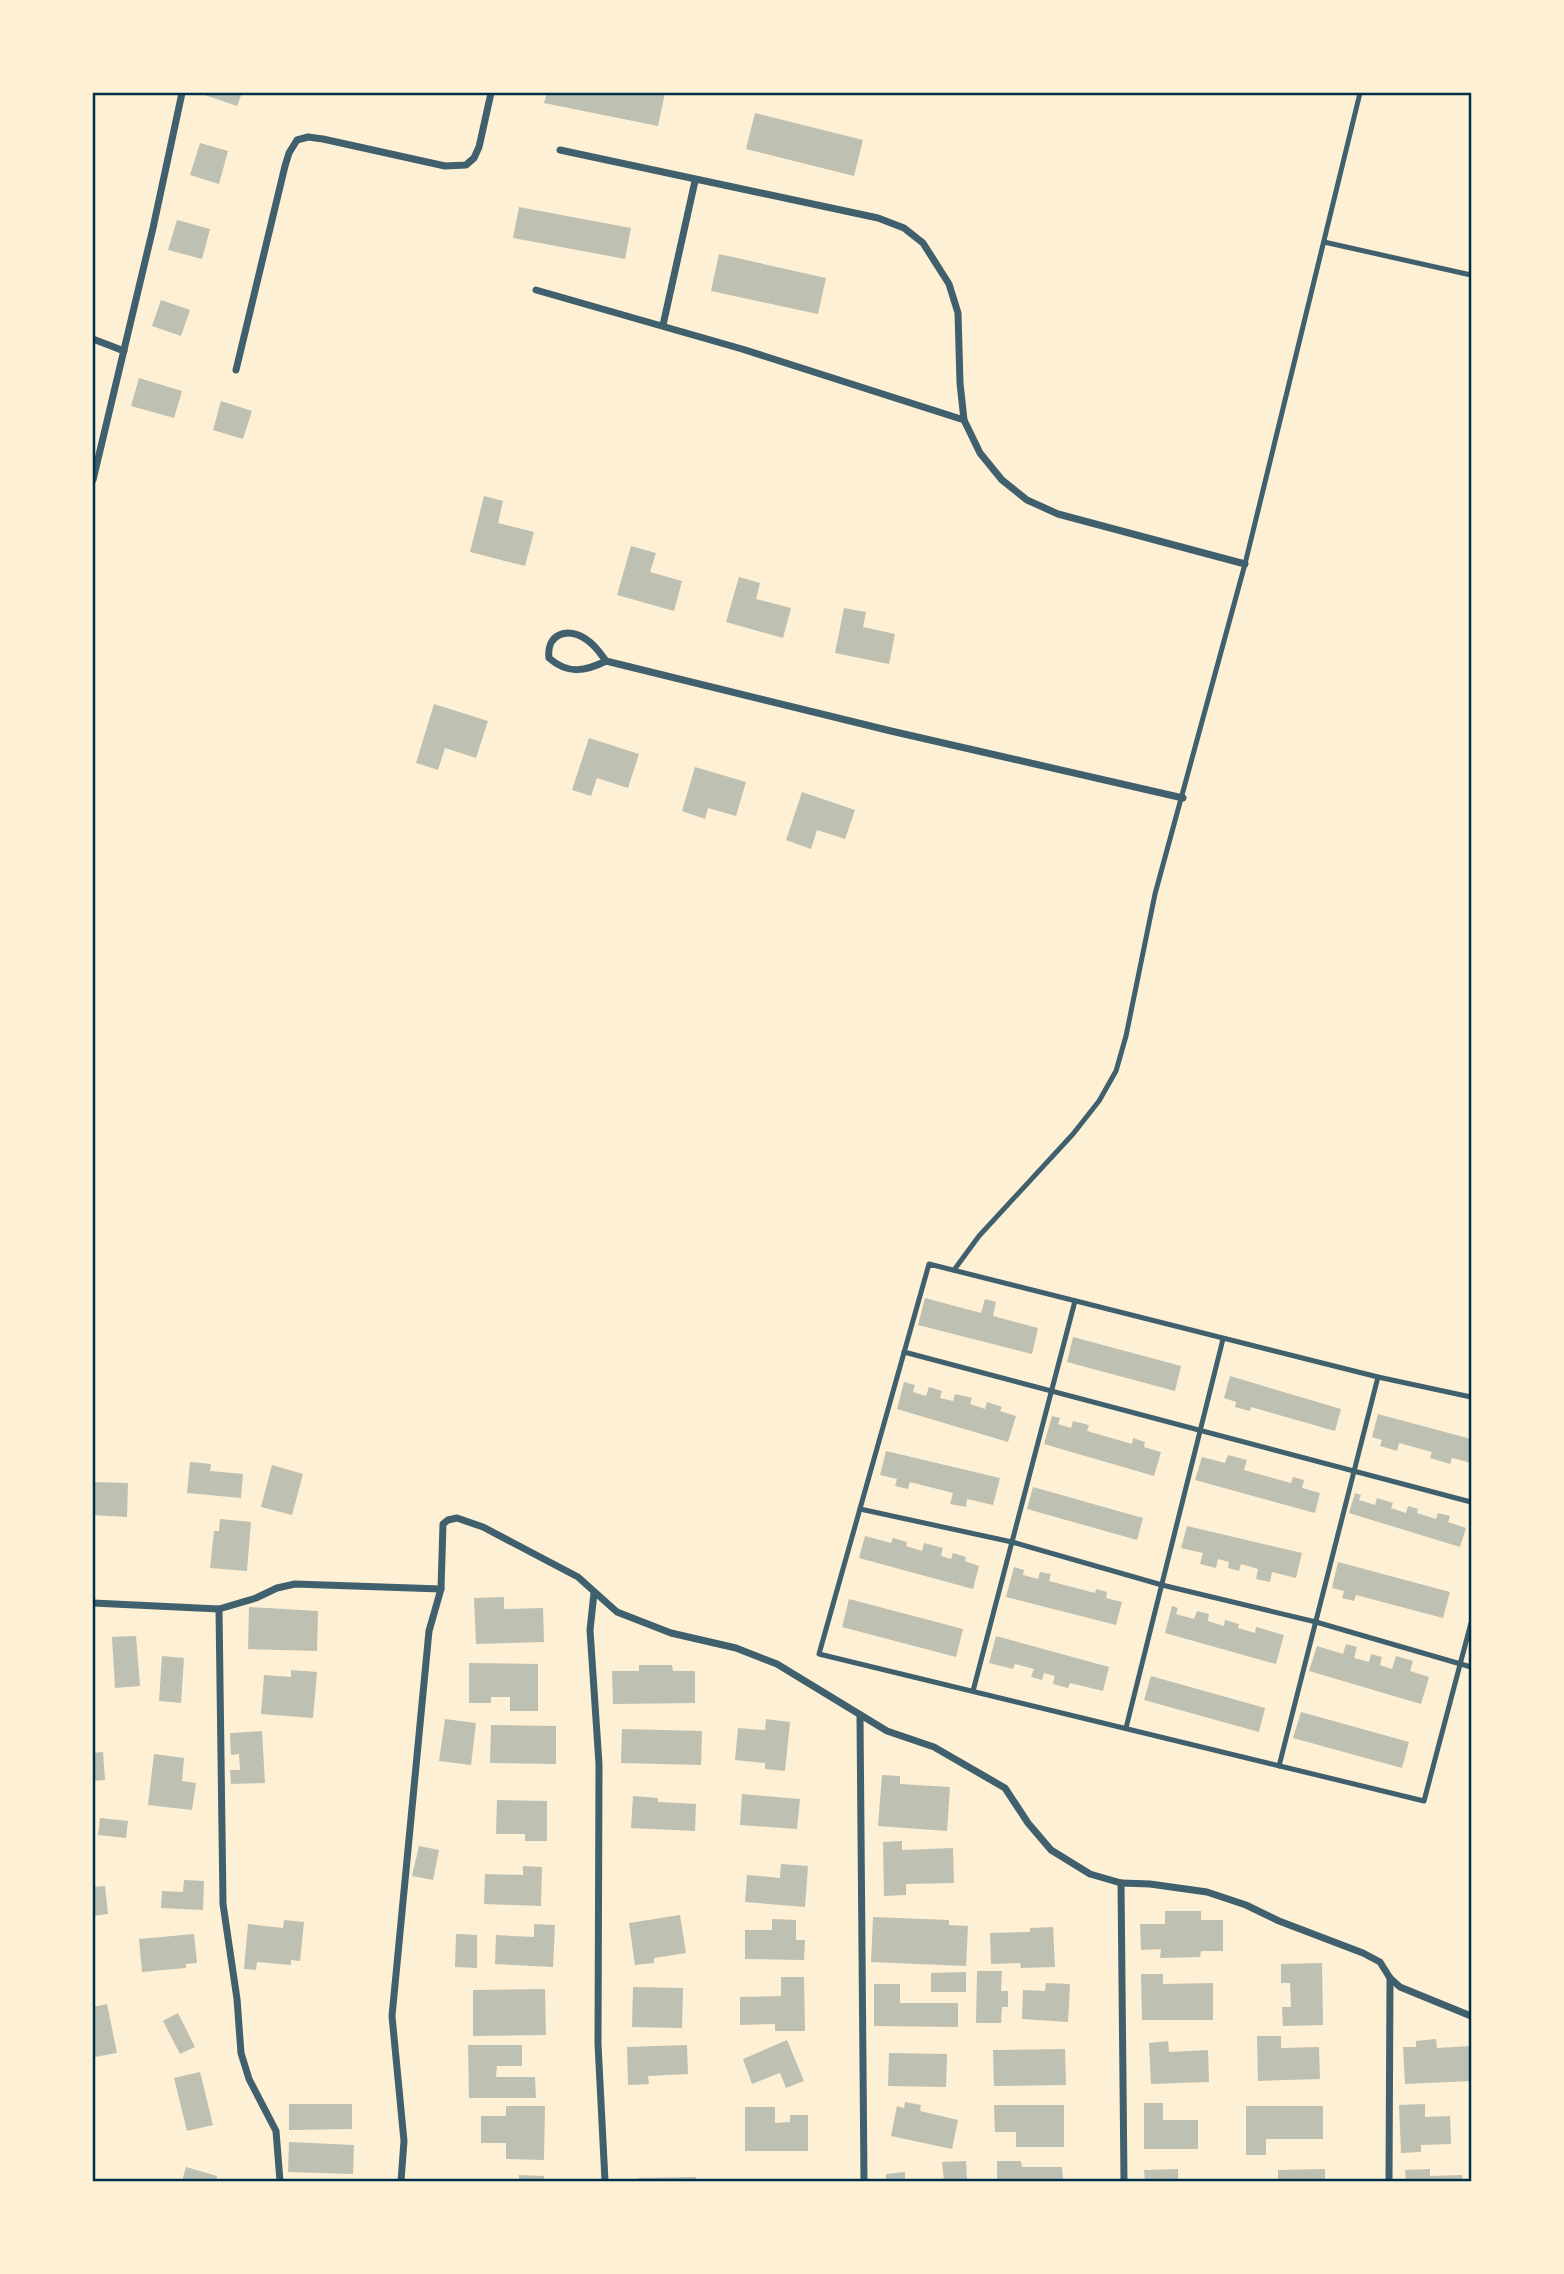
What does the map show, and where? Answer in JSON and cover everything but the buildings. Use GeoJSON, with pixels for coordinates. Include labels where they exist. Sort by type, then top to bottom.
{"type":"FeatureCollection","features":[{"type":"Feature","properties":{"kind":"street"},"geometry":{"type":"LineString","coordinates":[[93,480],[182,93]]}},
{"type":"Feature","properties":{"kind":"street"},"geometry":{"type":"LineString","coordinates":[[236,370],[289,153],[297,140],[308,137],[323,139],[445,166],[466,165],[474,158],[479,146],[491,93]]}},
{"type":"Feature","properties":{"kind":"street"},"geometry":{"type":"LineString","coordinates":[[560,150],[878,218],[904,228],[923,243],[949,284],[958,313],[964,420],[980,453],[1002,480],[1027,500],[1058,514],[1245,564]]}},
{"type":"Feature","properties":{"kind":"street"},"geometry":{"type":"LineString","coordinates":[[663,325],[695,181]]}},
{"type":"Feature","properties":{"kind":"street"},"geometry":{"type":"LineString","coordinates":[[536,290],[663,325],[964,420]]}},
{"type":"Feature","properties":{"kind":"street"},"geometry":{"type":"LineString","coordinates":[[93,339],[124,351]]}},
{"type":"Feature","properties":{"kind":"street"},"geometry":{"type":"LineString","coordinates":[[607,661],[581,671],[568,669],[549,658],[548,650],[559,633],[571,633],[585,638],[607,661],[891,731],[1183,798]]}},
{"type":"Feature","properties":{"kind":"street"},"geometry":{"type":"LineString","coordinates":[[401,2181],[404,2141],[392,2016],[429,1631],[441,1590],[443,1524],[457,1518],[483,1527],[578,1577],[617,1612],[671,1633],[736,1648],[777,1664],[860,1717],[887,1731],[934,1747],[996,1782],[1012,1796],[1028,1823],[1051,1850],[1090,1874],[1121,1883],[1207,1892],[1363,1953],[1380,1962],[1390,1978],[1400,1987],[1471,2017]]}},
{"type":"Feature","properties":{"kind":"street"},"geometry":{"type":"LineString","coordinates":[[93,1603],[219,1609],[256,1598],[276,1588],[295,1584],[441,1590]]}},
{"type":"Feature","properties":{"kind":"street"},"geometry":{"type":"LineString","coordinates":[[594,1594],[590,1630],[599,1764],[598,2044],[605,2181]]}},
{"type":"Feature","properties":{"kind":"street"},"geometry":{"type":"LineString","coordinates":[[219,1609],[223,1904],[237,1999],[241,2053],[249,2079],[276,2131],[279,2181]]}},
{"type":"Feature","properties":{"kind":"street"},"geometry":{"type":"LineString","coordinates":[[860,1717],[864,2181]]}},
{"type":"Feature","properties":{"kind":"street"},"geometry":{"type":"LineString","coordinates":[[1121,1883],[1124,2181]]}},
{"type":"Feature","properties":{"kind":"street"},"geometry":{"type":"LineString","coordinates":[[1389,2181],[1390,1978]]}},
{"type":"Feature","properties":{"kind":"lane"},"geometry":{"type":"LineString","coordinates":[[954,1270],[979,1236],[1073,1134],[1099,1101],[1116,1071],[1126,1036],[1155,894],[1245,564],[1360,93]]}},
{"type":"Feature","properties":{"kind":"lane"},"geometry":{"type":"LineString","coordinates":[[1324,242],[1471,275]]}},
{"type":"Feature","properties":{"kind":"lane"},"geometry":{"type":"LineString","coordinates":[[1471,1397],[1223,1339],[929,1264],[819,1654],[1424,1801],[1471,1623]]}},
{"type":"Feature","properties":{"kind":"lane"},"geometry":{"type":"LineString","coordinates":[[973,1691],[1075,1301]]}},
{"type":"Feature","properties":{"kind":"lane"},"geometry":{"type":"LineString","coordinates":[[1126,1728],[1223,1339]]}},
{"type":"Feature","properties":{"kind":"lane"},"geometry":{"type":"LineString","coordinates":[[904,1352],[1471,1502]]}},
{"type":"Feature","properties":{"kind":"lane"},"geometry":{"type":"LineString","coordinates":[[1279,1766],[1378,1377]]}},
{"type":"Feature","properties":{"kind":"lane"},"geometry":{"type":"LineString","coordinates":[[860,1509],[1012,1542],[1162,1584],[1316,1622],[1471,1667]]}}]}
